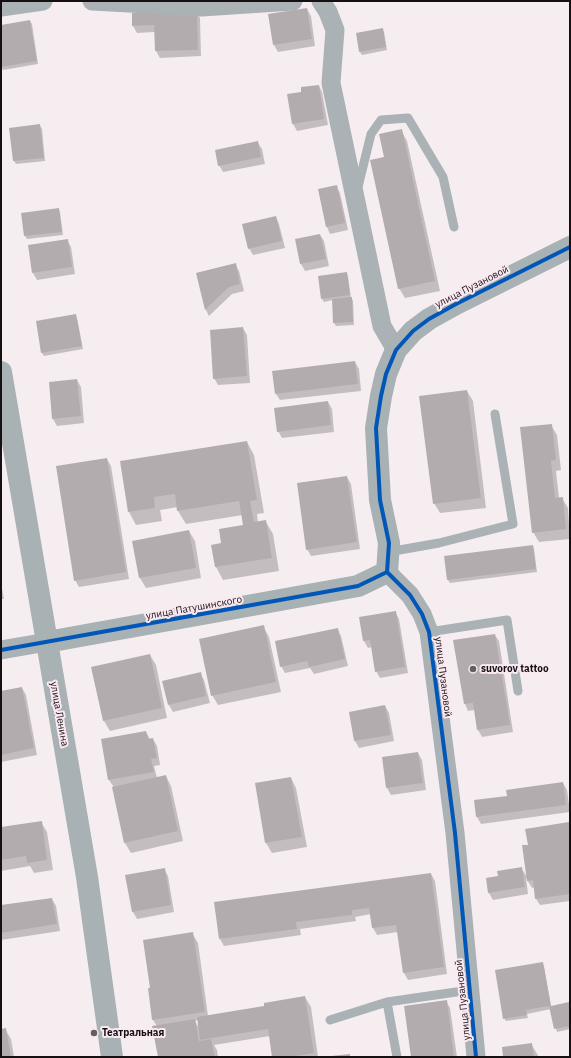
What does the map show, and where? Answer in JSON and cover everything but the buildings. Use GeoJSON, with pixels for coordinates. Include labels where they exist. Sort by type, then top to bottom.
{"type":"FeatureCollection","features":[{"type":"Feature","properties":{"kind":"street"},"geometry":{"type":"LineString","coordinates":[[1,8],[43,1]]}},
{"type":"Feature","properties":{"kind":"street"},"geometry":{"type":"LineString","coordinates":[[92,1],[202,8],[293,1]]}},
{"type":"Feature","properties":{"kind":"street"},"geometry":{"type":"LineString","coordinates":[[325,6],[335,30],[331,84],[382,326],[396,350]]}},
{"type":"Feature","properties":{"kind":"street","name":"улица Пузановой"},"geometry":{"type":"LineString","coordinates":[[476,1057],[455,833],[429,632],[422,614],[388,562],[389,543],[380,500],[376,428],[386,374],[396,350],[413,332],[429,319],[456,304],[570,247]]}},
{"type":"Feature","properties":{"kind":"street","name":"улица Ленина"},"geometry":{"type":"LineString","coordinates":[[1,372],[87,877],[112,1057]]}},
{"type":"Feature","properties":{"kind":"street","name":"улица Патушинского"},"geometry":{"type":"LineString","coordinates":[[1,650],[358,586],[388,562]]}},
{"type":"Feature","properties":{"kind":"lane"},"geometry":{"type":"LineString","coordinates":[[355,199],[371,134],[381,120],[408,118],[443,177],[454,226]]}},
{"type":"Feature","properties":{"kind":"lane"},"geometry":{"type":"LineString","coordinates":[[388,562],[439,543],[513,524],[495,414]]}},
{"type":"Feature","properties":{"kind":"lane"},"geometry":{"type":"LineString","coordinates":[[429,632],[507,620],[518,692]]}},
{"type":"Feature","properties":{"kind":"lane"},"geometry":{"type":"LineString","coordinates":[[330,1020],[387,1002],[470,990]]}},
{"type":"Feature","properties":{"kind":"lane"},"geometry":{"type":"LineString","coordinates":[[387,1002],[397,1057]]}},
{"type":"Feature","properties":{"kind":"cycle path"},"geometry":{"type":"LineString","coordinates":[[476,1057],[455,833],[429,632],[422,614],[410,595],[387,572],[389,543],[380,500],[376,428],[386,374],[396,350],[413,331],[429,319],[456,304],[570,247]]}},
{"type":"Feature","properties":{"kind":"cycle path"},"geometry":{"type":"LineString","coordinates":[[1,650],[358,586],[387,572]]}},
{"type":"Feature","properties":{"kind":"place","name":"suvorov tattoo"},"geometry":{"type":"Point","coordinates":[473,669]}},
{"type":"Feature","properties":{"kind":"place","name":"Театральная"},"geometry":{"type":"Point","coordinates":[94,1033]}}]}
